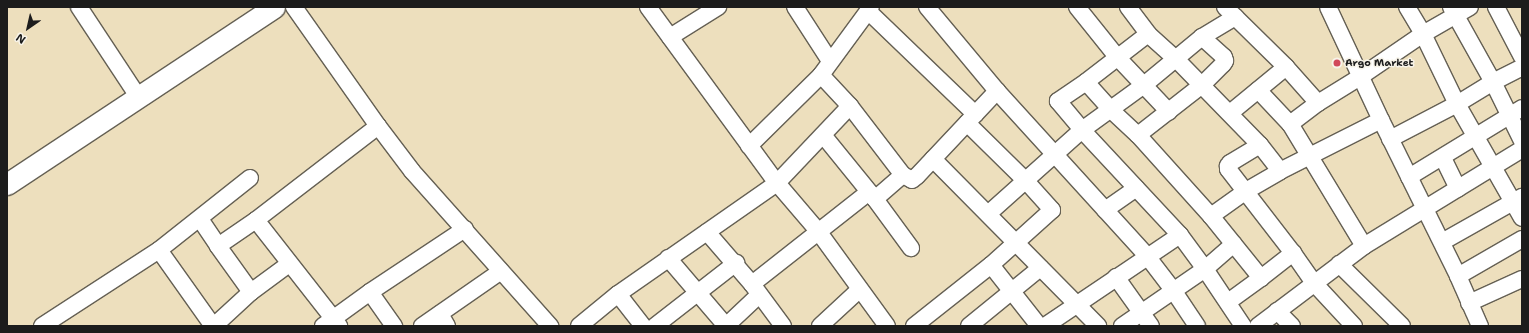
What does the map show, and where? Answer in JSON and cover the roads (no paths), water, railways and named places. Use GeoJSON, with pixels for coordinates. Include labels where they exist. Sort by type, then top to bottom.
{"type":"FeatureCollection","features":[{"type":"Feature","properties":{"kind":"main road"},"geometry":{"type":"LineString","coordinates":[[7,184],[139,98],[274,7]]}},
{"type":"Feature","properties":{"kind":"street"},"geometry":{"type":"LineString","coordinates":[[79,7],[139,98]]}},
{"type":"Feature","properties":{"kind":"street"},"geometry":{"type":"LineString","coordinates":[[294,7],[378,126],[412,171],[550,326]]}},
{"type":"Feature","properties":{"kind":"street"},"geometry":{"type":"LineString","coordinates":[[648,7],[777,184],[818,231],[860,290],[881,324]]}},
{"type":"Feature","properties":{"kind":"street"},"geometry":{"type":"LineString","coordinates":[[670,37],[718,7]]}},
{"type":"Feature","properties":{"kind":"street"},"geometry":{"type":"LineString","coordinates":[[795,7],[830,61]]}},
{"type":"Feature","properties":{"kind":"street"},"geometry":{"type":"LineString","coordinates":[[927,7],[997,91],[1056,154],[1147,256],[1173,290],[1192,324]]}},
{"type":"Feature","properties":{"kind":"street"},"geometry":{"type":"LineString","coordinates":[[1077,7],[1118,58],[1169,112]]}},
{"type":"Feature","properties":{"kind":"street"},"geometry":{"type":"LineString","coordinates":[[1128,7],[1148,34],[1176,58],[1230,113],[1260,145],[1280,171]]}},
{"type":"Feature","properties":{"kind":"street"},"geometry":{"type":"LineString","coordinates":[[1328,7],[1390,139],[1442,242],[1480,326]]}},
{"type":"Feature","properties":{"kind":"street"},"geometry":{"type":"LineString","coordinates":[[1407,7],[1423,34],[1457,104],[1494,167],[1518,199],[1522,218]]}},
{"type":"Feature","properties":{"kind":"street"},"geometry":{"type":"LineString","coordinates":[[1496,7],[1516,30],[1522,57]]}},
{"type":"Feature","properties":{"kind":"street"},"geometry":{"type":"LineString","coordinates":[[749,146],[821,75],[869,9],[971,119],[1052,210],[1016,244],[914,326]]}},
{"type":"Feature","properties":{"kind":"street"},"geometry":{"type":"LineString","coordinates":[[1290,124],[1318,103],[1360,77],[1459,9],[1493,82],[1515,112],[1522,141]]}},
{"type":"Feature","properties":{"kind":"street"},"geometry":{"type":"LineString","coordinates":[[988,214],[1082,130],[1144,85],[1230,12],[1286,67],[1318,103]]}},
{"type":"Feature","properties":{"kind":"street"},"geometry":{"type":"LineString","coordinates":[[1148,34],[1086,82],[1058,101],[1082,130],[1180,235],[1244,326]]}},
{"type":"Feature","properties":{"kind":"street"},"geometry":{"type":"LineString","coordinates":[[1138,135],[1202,85],[1225,61],[1224,57],[1202,37]]}},
{"type":"Feature","properties":{"kind":"street"},"geometry":{"type":"LineString","coordinates":[[1230,113],[1286,67]]}},
{"type":"Feature","properties":{"kind":"street"},"geometry":{"type":"LineString","coordinates":[[1390,139],[1457,104],[1493,82],[1522,68]]}},
{"type":"Feature","properties":{"kind":"street"},"geometry":{"type":"LineString","coordinates":[[821,75],[850,106],[903,175],[912,180],[997,91]]}},
{"type":"Feature","properties":{"kind":"street"},"geometry":{"type":"LineString","coordinates":[[1086,82],[1111,110],[1138,135],[1211,216],[1261,278]]}},
{"type":"Feature","properties":{"kind":"street"},"geometry":{"type":"LineString","coordinates":[[1258,90],[1290,124],[1364,246]]}},
{"type":"Feature","properties":{"kind":"street"},"geometry":{"type":"LineString","coordinates":[[579,326],[618,294],[668,258],[777,184],[850,106]]}},
{"type":"Feature","properties":{"kind":"street"},"geometry":{"type":"LineString","coordinates":[[1409,177],[1443,158],[1515,112]]}},
{"type":"Feature","properties":{"kind":"street"},"geometry":{"type":"LineString","coordinates":[[1211,216],[1246,191],[1280,171],[1381,120]]}},
{"type":"Feature","properties":{"kind":"street"},"geometry":{"type":"LineString","coordinates":[[218,246],[256,220],[378,126]]}},
{"type":"Feature","properties":{"kind":"street"},"geometry":{"type":"LineString","coordinates":[[823,135],[872,195],[911,248]]}},
{"type":"Feature","properties":{"kind":"street"},"geometry":{"type":"LineString","coordinates":[[1260,145],[1228,166],[1228,169],[1294,253],[1314,283],[1354,326]]}},
{"type":"Feature","properties":{"kind":"street"},"geometry":{"type":"LineString","coordinates":[[1258,326],[1364,246],[1522,149]]}},
{"type":"Feature","properties":{"kind":"street"},"geometry":{"type":"LineString","coordinates":[[933,158],[1098,326]]}},
{"type":"Feature","properties":{"kind":"street"},"geometry":{"type":"LineString","coordinates":[[1443,158],[1458,189]]}},
{"type":"Feature","properties":{"kind":"street"},"geometry":{"type":"LineString","coordinates":[[668,258],[726,326],[756,289],[818,231],[903,175]]}},
{"type":"Feature","properties":{"kind":"street"},"geometry":{"type":"LineString","coordinates":[[42,326],[159,250],[250,178]]}},
{"type":"Feature","properties":{"kind":"street"},"geometry":{"type":"LineString","coordinates":[[1106,210],[1136,188]]}},
{"type":"Feature","properties":{"kind":"street"},"geometry":{"type":"LineString","coordinates":[[1442,242],[1518,199]]}},
{"type":"Feature","properties":{"kind":"street"},"geometry":{"type":"LineString","coordinates":[[200,219],[251,292]]}},
{"type":"Feature","properties":{"kind":"street"},"geometry":{"type":"LineString","coordinates":[[256,220],[332,324],[370,292],[465,229]]}},
{"type":"Feature","properties":{"kind":"street"},"geometry":{"type":"LineString","coordinates":[[707,232],[736,263],[783,326]]}},
{"type":"Feature","properties":{"kind":"street"},"geometry":{"type":"LineString","coordinates":[[1045,326],[1180,235]]}},
{"type":"Feature","properties":{"kind":"street"},"geometry":{"type":"LineString","coordinates":[[1458,276],[1522,239]]}},
{"type":"Feature","properties":{"kind":"street"},"geometry":{"type":"LineString","coordinates":[[1122,326],[1205,269],[1234,244]]}},
{"type":"Feature","properties":{"kind":"street"},"geometry":{"type":"LineString","coordinates":[[159,250],[214,326],[251,292],[289,264]]}},
{"type":"Feature","properties":{"kind":"street"},"geometry":{"type":"LineString","coordinates":[[1228,302],[1294,253]]}},
{"type":"Feature","properties":{"kind":"street"},"geometry":{"type":"LineString","coordinates":[[654,326],[736,263]]}},
{"type":"Feature","properties":{"kind":"street"},"geometry":{"type":"LineString","coordinates":[[1340,264],[1402,326]]}},
{"type":"Feature","properties":{"kind":"street"},"geometry":{"type":"LineString","coordinates":[[991,265],[1040,326]]}},
{"type":"Feature","properties":{"kind":"street"},"geometry":{"type":"LineString","coordinates":[[969,326],[1012,293],[1040,268]]}},
{"type":"Feature","properties":{"kind":"street"},"geometry":{"type":"LineString","coordinates":[[422,326],[444,320],[501,271]]}},
{"type":"Feature","properties":{"kind":"street"},"geometry":{"type":"LineString","coordinates":[[1116,277],[1151,326]]}},
{"type":"Feature","properties":{"kind":"street"},"geometry":{"type":"LineString","coordinates":[[1469,302],[1520,285]]}},
{"type":"Feature","properties":{"kind":"street"},"geometry":{"type":"LineString","coordinates":[[820,326],[860,290]]}},
{"type":"Feature","properties":{"kind":"street"},"geometry":{"type":"LineString","coordinates":[[370,292],[394,326]]}},
{"type":"Feature","properties":{"kind":"street"},"geometry":{"type":"LineString","coordinates":[[618,294],[643,326]]}},
{"type":"Feature","properties":{"kind":"street"},"geometry":{"type":"LineString","coordinates":[[1277,311],[1292,326]]}},
{"type":"Feature","properties":{"kind":"place","name":"Argo Market"},"geometry":{"type":"Point","coordinates":[1337,63]}}]}
